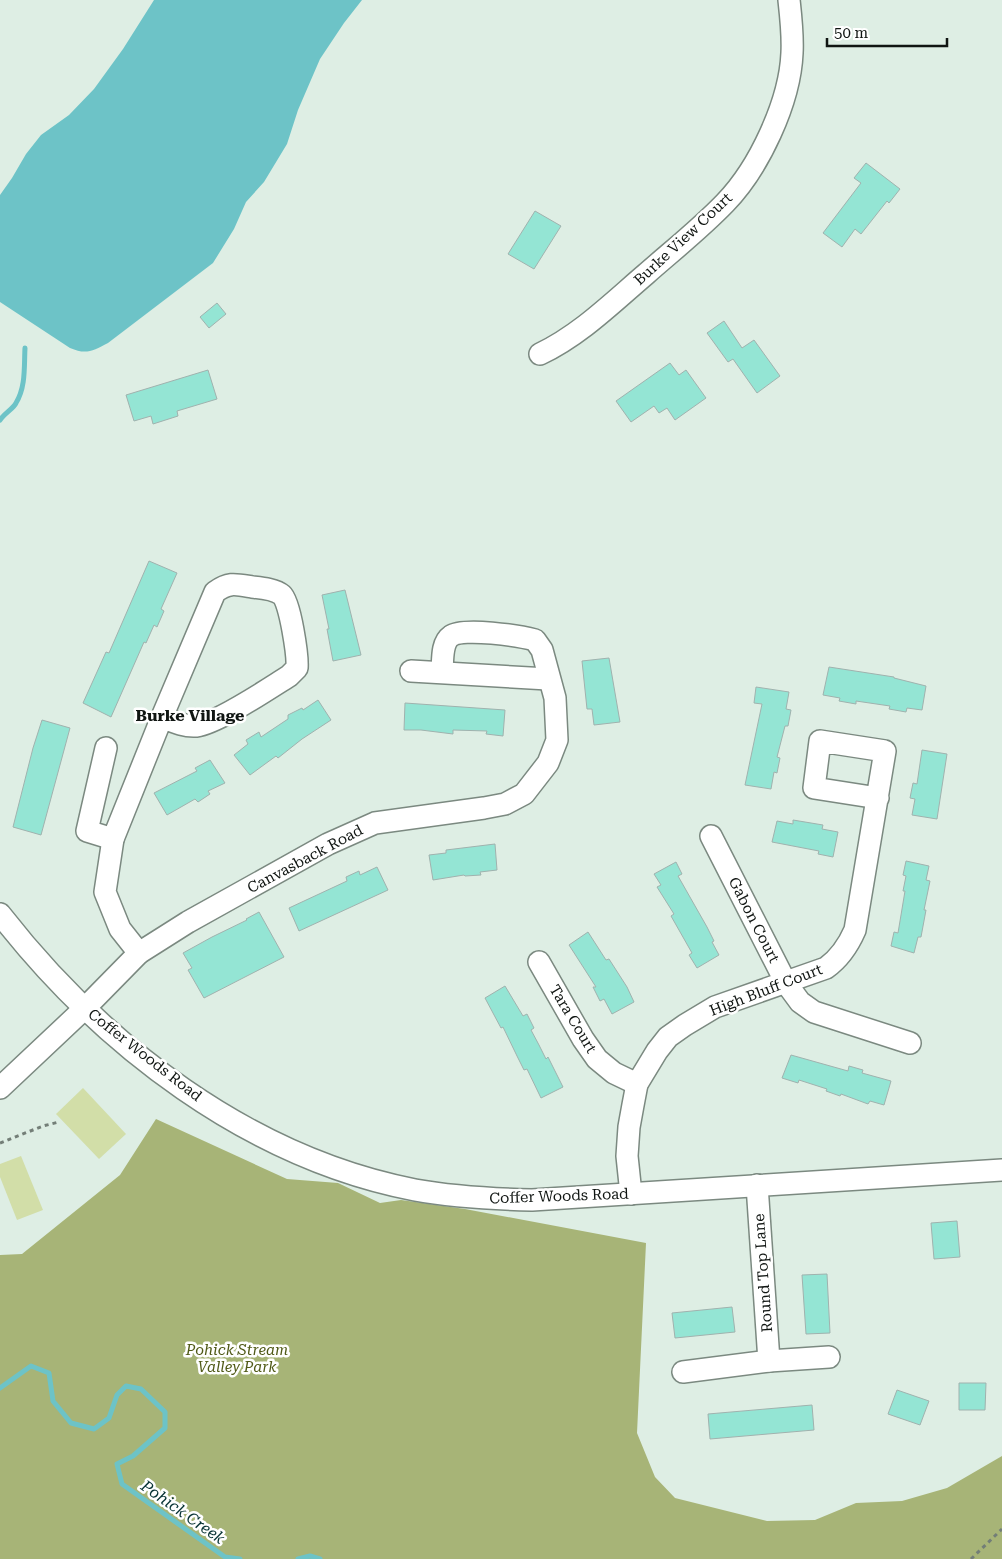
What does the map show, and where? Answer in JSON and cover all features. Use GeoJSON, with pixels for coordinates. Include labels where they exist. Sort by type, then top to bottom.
{"type":"FeatureCollection","features":[{"type":"Feature","properties":{"kind":"street","name":"Burke View Court"},"geometry":{"type":"LineString","coordinates":[[540,354],[561,344],[608,307],[706,221],[726,202],[740,184],[767,138],[778,113],[786,85],[792,54],[792,24],[789,0]]}},
{"type":"Feature","properties":{"kind":"street"},"geometry":{"type":"LineString","coordinates":[[139,953],[120,929],[105,892],[113,839],[162,718],[215,592],[224,586],[235,584],[271,590],[282,595],[287,603],[298,658],[297,668],[289,676],[214,720],[196,726],[180,724],[162,718]]}},
{"type":"Feature","properties":{"kind":"street","name":"Canvasback Road"},"geometry":{"type":"LineString","coordinates":[[0,1088],[85,1008],[139,953],[188,922],[328,844],[375,823],[505,804],[524,794],[548,763],[557,740],[555,698],[548,678],[542,650],[535,640],[522,637],[461,632],[450,636],[444,646],[442,672]]}},
{"type":"Feature","properties":{"kind":"street"},"geometry":{"type":"LineString","coordinates":[[411,671],[548,678]]}},
{"type":"Feature","properties":{"kind":"street"},"geometry":{"type":"LineString","coordinates":[[106,748],[87,832],[113,839]]}},
{"type":"Feature","properties":{"kind":"street","name":"High Bluff Court"},"geometry":{"type":"LineString","coordinates":[[631,1194],[627,1156],[628,1127],[637,1084],[657,1051],[668,1037],[685,1024],[716,1007],[826,968],[837,960],[848,946],[855,930],[878,798]]}},
{"type":"Feature","properties":{"kind":"street","name":"Gabon Court"},"geometry":{"type":"LineString","coordinates":[[711,836],[786,983],[800,1002],[814,1012],[910,1043]]}},
{"type":"Feature","properties":{"kind":"street","name":"Coffer Woods Road"},"geometry":{"type":"LineString","coordinates":[[0,914],[46,970],[85,1008],[172,1081],[220,1114],[263,1138],[298,1155],[357,1176],[415,1190],[475,1198],[532,1200],[1002,1170]]}},
{"type":"Feature","properties":{"kind":"street","name":"Tara Court"},"geometry":{"type":"LineString","coordinates":[[539,962],[583,1039],[598,1059],[614,1073],[637,1084]]}},
{"type":"Feature","properties":{"kind":"street","name":"Round Top Lane"},"geometry":{"type":"LineString","coordinates":[[757,1185],[769,1361]]}},
{"type":"Feature","properties":{"kind":"street"},"geometry":{"type":"LineString","coordinates":[[683,1372],[769,1361],[829,1357]]}},
{"type":"Feature","properties":{"kind":"path"},"geometry":{"type":"LineString","coordinates":[[0,1143],[42,1126],[58,1122]]}},
{"type":"Feature","properties":{"kind":"path"},"geometry":{"type":"LineString","coordinates":[[972,1559],[1002,1529]]}},
{"type":"Feature","properties":{"kind":"green space"},"geometry":{"type":"Polygon","coordinates":[[[83,1088],[126,1134],[99,1159],[56,1114],[83,1088]]]}},
{"type":"Feature","properties":{"kind":"green space","name":"Pohick Stream Valley Park"},"geometry":{"type":"Polygon","coordinates":[[[156,1119],[287,1179],[338,1183],[380,1203],[401,1200],[465,1209],[646,1243],[637,1433],[655,1477],[675,1498],[767,1521],[815,1520],[856,1503],[902,1501],[947,1488],[1002,1456],[1002,1559],[0,1559],[0,1255],[22,1254],[120,1175],[156,1119]]]}},
{"type":"Feature","properties":{"kind":"green space"},"geometry":{"type":"Polygon","coordinates":[[[21,1156],[43,1210],[17,1220],[0,1177],[0,1164],[21,1156]]]}},
{"type":"Feature","properties":{"kind":"water"},"geometry":{"type":"Polygon","coordinates":[[[154,0],[362,0],[320,59],[298,110],[287,144],[264,182],[246,202],[234,229],[213,263],[108,343],[85,352],[70,348],[0,302],[0,195],[26,154],[41,135],[69,115],[94,89],[123,49],[154,0]]]}},
{"type":"Feature","properties":{"kind":"building"},"geometry":{"type":"Polygon","coordinates":[[[866,163],[900,189],[889,203],[887,201],[861,234],[855,229],[842,247],[823,233],[861,183],[854,178],[866,163]]]}},
{"type":"Feature","properties":{"kind":"building"},"geometry":{"type":"Polygon","coordinates":[[[535,211],[561,226],[534,269],[508,254],[535,211]]]}},
{"type":"Feature","properties":{"kind":"building"},"geometry":{"type":"Polygon","coordinates":[[[217,303],[226,314],[209,328],[200,317],[217,303]]]}},
{"type":"Feature","properties":{"kind":"building"},"geometry":{"type":"Polygon","coordinates":[[[724,321],[742,348],[754,340],[780,376],[757,393],[733,359],[728,362],[707,333],[724,321]]]}},
{"type":"Feature","properties":{"kind":"building"},"geometry":{"type":"Polygon","coordinates":[[[670,363],[679,375],[686,370],[706,398],[675,420],[667,408],[659,413],[654,406],[631,422],[616,401],[670,363]]]}},
{"type":"Feature","properties":{"kind":"building"},"geometry":{"type":"Polygon","coordinates":[[[208,370],[217,399],[177,411],[178,416],[153,424],[151,416],[134,421],[126,395],[208,370]]]}},
{"type":"Feature","properties":{"kind":"building"},"geometry":{"type":"Polygon","coordinates":[[[149,561],[177,573],[161,609],[164,611],[157,627],[154,625],[146,643],[144,642],[111,717],[83,703],[106,652],[109,653],[149,561]]]}},
{"type":"Feature","properties":{"kind":"building"},"geometry":{"type":"Polygon","coordinates":[[[345,590],[361,655],[333,661],[322,595],[345,590]]]}},
{"type":"Feature","properties":{"kind":"building"},"geometry":{"type":"Polygon","coordinates":[[[609,658],[620,722],[594,725],[592,709],[587,709],[582,661],[609,658]]]}},
{"type":"Feature","properties":{"kind":"building"},"geometry":{"type":"Polygon","coordinates":[[[829,667],[894,677],[926,686],[922,710],[907,708],[906,712],[889,709],[890,706],[856,701],[856,704],[839,701],[840,698],[823,695],[829,667]]]}},
{"type":"Feature","properties":{"kind":"building"},"geometry":{"type":"Polygon","coordinates":[[[756,687],[789,692],[786,709],[791,710],[788,726],[785,726],[777,757],[780,758],[777,773],[774,772],[771,789],[745,785],[762,704],[754,703],[756,687]]]}},
{"type":"Feature","properties":{"kind":"building"},"geometry":{"type":"Polygon","coordinates":[[[318,700],[331,720],[278,758],[276,756],[250,775],[234,755],[248,744],[246,740],[259,732],[261,737],[288,719],[288,715],[302,708],[303,710],[318,700]]]}},
{"type":"Feature","properties":{"kind":"building"},"geometry":{"type":"Polygon","coordinates":[[[405,703],[505,710],[503,736],[486,734],[487,731],[453,730],[453,734],[404,730],[405,703]]]}},
{"type":"Feature","properties":{"kind":"building"},"geometry":{"type":"Polygon","coordinates":[[[42,720],[70,728],[41,835],[13,827],[42,720]]]}},
{"type":"Feature","properties":{"kind":"building"},"geometry":{"type":"Polygon","coordinates":[[[922,750],[947,754],[937,819],[912,815],[915,799],[910,798],[913,783],[917,784],[922,750]]]}},
{"type":"Feature","properties":{"kind":"building"},"geometry":{"type":"Polygon","coordinates":[[[210,760],[225,783],[208,791],[210,794],[198,802],[195,799],[167,815],[154,793],[197,771],[195,768],[210,760]]]}},
{"type":"Feature","properties":{"kind":"building"},"geometry":{"type":"Polygon","coordinates":[[[793,820],[823,825],[822,829],[838,832],[833,857],[818,854],[819,851],[772,842],[777,821],[793,824],[793,820]]]}},
{"type":"Feature","properties":{"kind":"building"},"geometry":{"type":"Polygon","coordinates":[[[495,844],[497,870],[480,872],[481,875],[464,875],[433,880],[429,855],[446,853],[446,850],[495,844]]]}},
{"type":"Feature","properties":{"kind":"building"},"geometry":{"type":"Polygon","coordinates":[[[906,861],[929,866],[926,880],[930,881],[924,910],[926,910],[921,937],[918,937],[914,953],[891,946],[894,932],[898,933],[905,891],[903,891],[906,876],[903,875],[906,861]]]}},
{"type":"Feature","properties":{"kind":"building"},"geometry":{"type":"Polygon","coordinates":[[[676,862],[682,874],[678,876],[707,927],[719,955],[697,968],[689,955],[692,953],[671,916],[674,914],[657,887],[661,885],[654,874],[676,862]]]}},
{"type":"Feature","properties":{"kind":"building"},"geometry":{"type":"Polygon","coordinates":[[[377,867],[388,890],[299,931],[289,908],[347,881],[346,877],[359,871],[360,875],[377,867]]]}},
{"type":"Feature","properties":{"kind":"building"},"geometry":{"type":"Polygon","coordinates":[[[259,912],[284,957],[204,998],[188,970],[192,968],[183,953],[259,912]]]}},
{"type":"Feature","properties":{"kind":"building"},"geometry":{"type":"Polygon","coordinates":[[[588,932],[606,960],[609,959],[634,1002],[612,1014],[604,999],[600,1001],[593,987],[596,987],[569,945],[588,932]]]}},
{"type":"Feature","properties":{"kind":"building"},"geometry":{"type":"Polygon","coordinates":[[[505,986],[523,1016],[527,1014],[534,1028],[531,1030],[546,1059],[548,1057],[563,1087],[541,1098],[527,1069],[524,1070],[503,1027],[501,1028],[485,998],[505,986]]]}},
{"type":"Feature","properties":{"kind":"building"},"geometry":{"type":"Polygon","coordinates":[[[791,1055],[848,1071],[849,1066],[863,1070],[862,1073],[891,1081],[884,1105],[870,1101],[868,1104],[841,1094],[840,1096],[826,1091],[827,1089],[799,1080],[798,1083],[782,1078],[791,1055]]]}},
{"type":"Feature","properties":{"kind":"building"},"geometry":{"type":"Polygon","coordinates":[[[957,1221],[960,1257],[934,1259],[931,1223],[957,1221]]]}},
{"type":"Feature","properties":{"kind":"building"},"geometry":{"type":"Polygon","coordinates":[[[827,1274],[830,1333],[806,1334],[802,1275],[827,1274]]]}},
{"type":"Feature","properties":{"kind":"building"},"geometry":{"type":"Polygon","coordinates":[[[732,1307],[735,1332],[675,1338],[672,1313],[732,1307]]]}},
{"type":"Feature","properties":{"kind":"building"},"geometry":{"type":"Polygon","coordinates":[[[959,1383],[986,1383],[985,1410],[959,1410],[959,1383]]]}},
{"type":"Feature","properties":{"kind":"building"},"geometry":{"type":"Polygon","coordinates":[[[897,1390],[929,1401],[920,1425],[888,1414],[897,1390]]]}},
{"type":"Feature","properties":{"kind":"building"},"geometry":{"type":"Polygon","coordinates":[[[812,1405],[814,1430],[710,1439],[708,1414],[812,1405]]]}},
{"type":"Feature","properties":{"kind":"waterway"},"geometry":{"type":"LineString","coordinates":[[0,420],[15,405],[19,397],[24,376],[25,348]]}},
{"type":"Feature","properties":{"kind":"waterway","name":"Pohick Creek"},"geometry":{"type":"LineString","coordinates":[[0,1388],[31,1366],[49,1373],[53,1401],[71,1423],[94,1429],[109,1418],[117,1395],[126,1386],[141,1389],[165,1412],[165,1428],[133,1456],[117,1464],[122,1484],[225,1557],[240,1559]]}},
{"type":"Feature","properties":{"kind":"waterway","name":"Pohick Creek"},"geometry":{"type":"LineString","coordinates":[[298,1559],[310,1556],[320,1559]]}},
{"type":"Feature","properties":{"kind":"district","name":"Burke Village"},"geometry":{"type":"Point","coordinates":[190,715]}}]}
